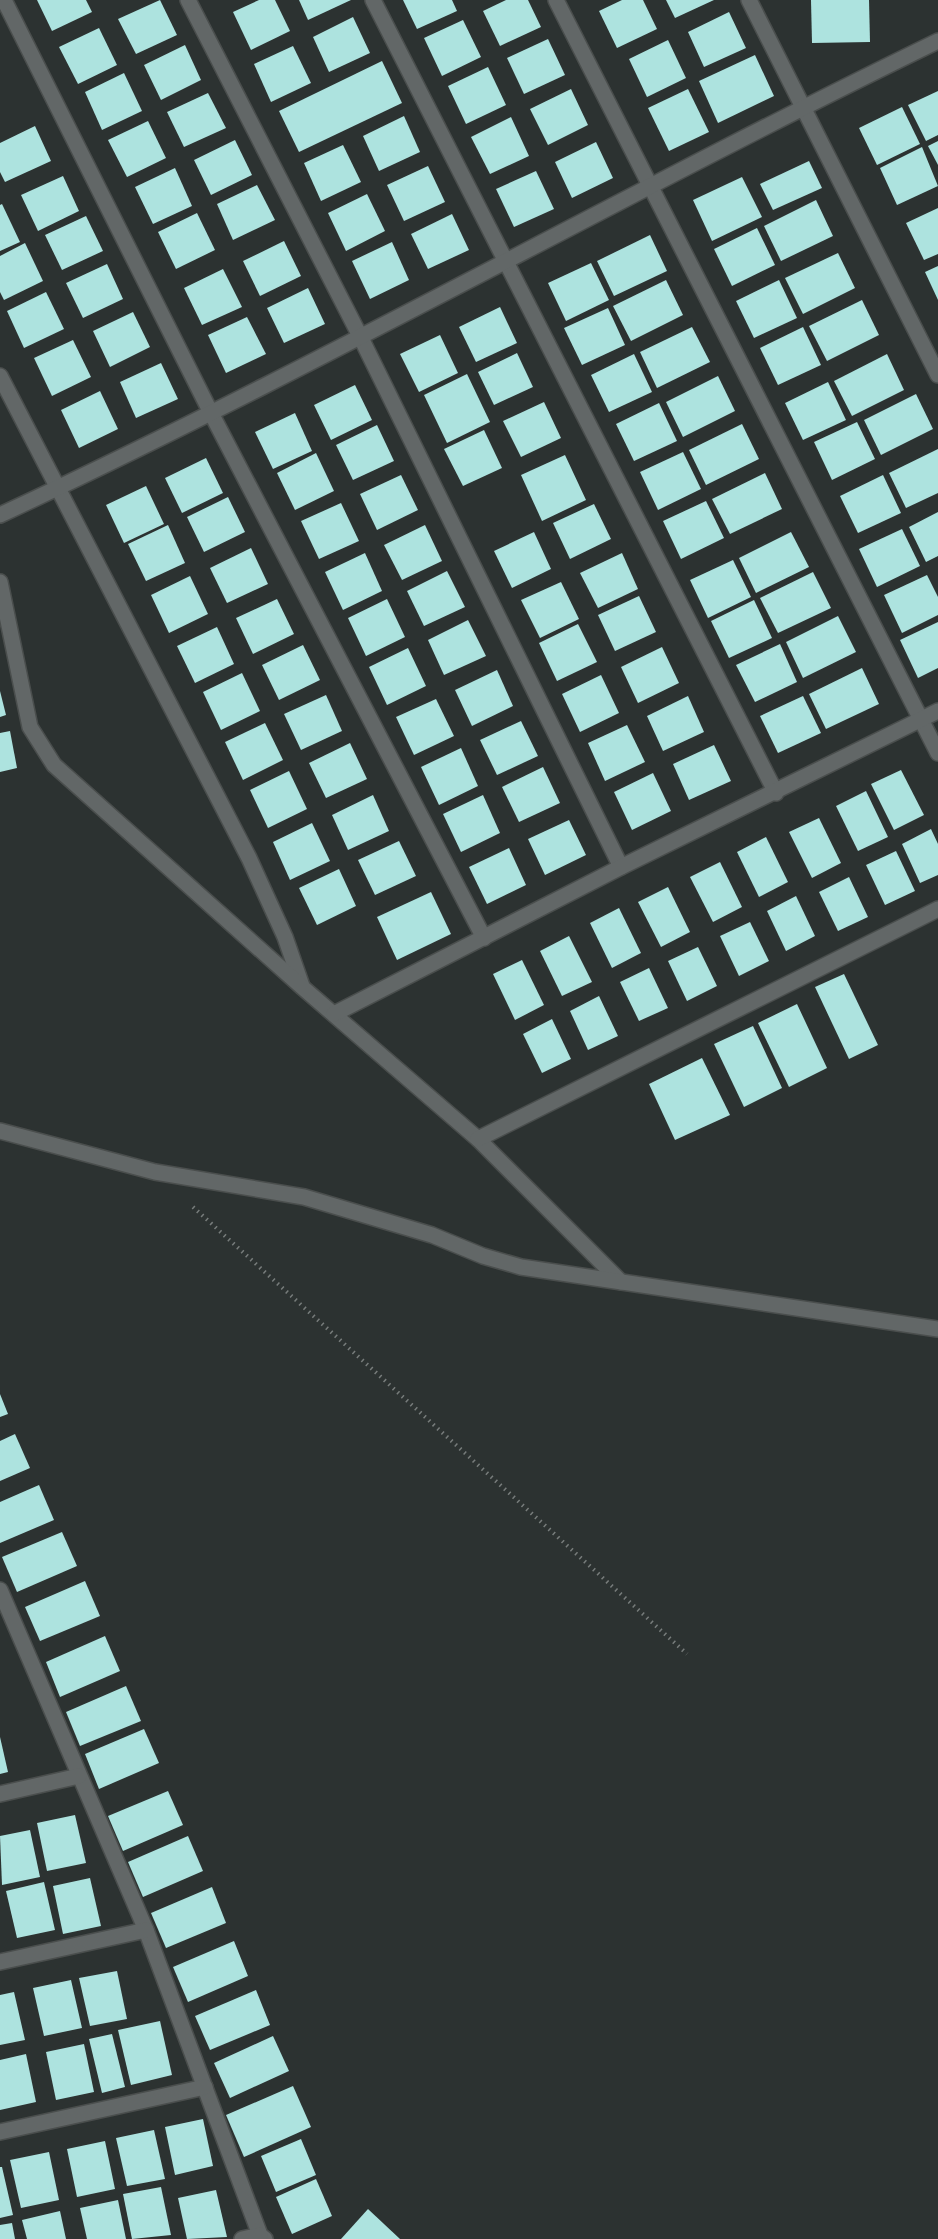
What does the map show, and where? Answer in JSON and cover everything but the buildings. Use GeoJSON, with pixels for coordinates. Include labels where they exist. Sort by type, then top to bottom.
{"type":"FeatureCollection","features":[{"type":"Feature","properties":{"kind":"street"},"geometry":{"type":"LineString","coordinates":[[4,0],[210,411],[484,938]]}},
{"type":"Feature","properties":{"kind":"street"},"geometry":{"type":"LineString","coordinates":[[188,0],[361,338],[621,867]]}},
{"type":"Feature","properties":{"kind":"street"},"geometry":{"type":"LineString","coordinates":[[373,0],[776,793]]}},
{"type":"Feature","properties":{"kind":"street"},"geometry":{"type":"LineString","coordinates":[[556,0],[938,753]]}},
{"type":"Feature","properties":{"kind":"street"},"geometry":{"type":"LineString","coordinates":[[749,0],[938,375]]}},
{"type":"Feature","properties":{"kind":"street"},"geometry":{"type":"LineString","coordinates":[[0,514],[60,487],[361,338],[802,107],[938,41]]}},
{"type":"Feature","properties":{"kind":"street"},"geometry":{"type":"LineString","coordinates":[[0,376],[60,487],[249,858],[285,937],[302,987]]}},
{"type":"Feature","properties":{"kind":"street"},"geometry":{"type":"LineString","coordinates":[[0,582],[30,726],[54,765],[302,987],[478,1139],[621,1282]]}},
{"type":"Feature","properties":{"kind":"street"},"geometry":{"type":"LineString","coordinates":[[334,1014],[621,867],[776,793],[938,711]]}},
{"type":"Feature","properties":{"kind":"street"},"geometry":{"type":"LineString","coordinates":[[478,1139],[938,909]]}},
{"type":"Feature","properties":{"kind":"street"},"geometry":{"type":"LineString","coordinates":[[0,1131],[155,1172],[304,1197],[432,1235],[483,1256],[521,1267],[938,1329]]}},
{"type":"Feature","properties":{"kind":"street"},"geometry":{"type":"LineString","coordinates":[[0,1590],[6,1618],[79,1776],[146,1930],[262,2237],[242,2239]]}},
{"type":"Feature","properties":{"kind":"street"},"geometry":{"type":"LineString","coordinates":[[0,1794],[79,1776]]}},
{"type":"Feature","properties":{"kind":"street"},"geometry":{"type":"LineString","coordinates":[[0,1962],[146,1930]]}},
{"type":"Feature","properties":{"kind":"street"},"geometry":{"type":"LineString","coordinates":[[0,2132],[205,2087]]}},
{"type":"Feature","properties":{"kind":"path"},"geometry":{"type":"LineString","coordinates":[[190,1204],[687,1654]]}}]}
